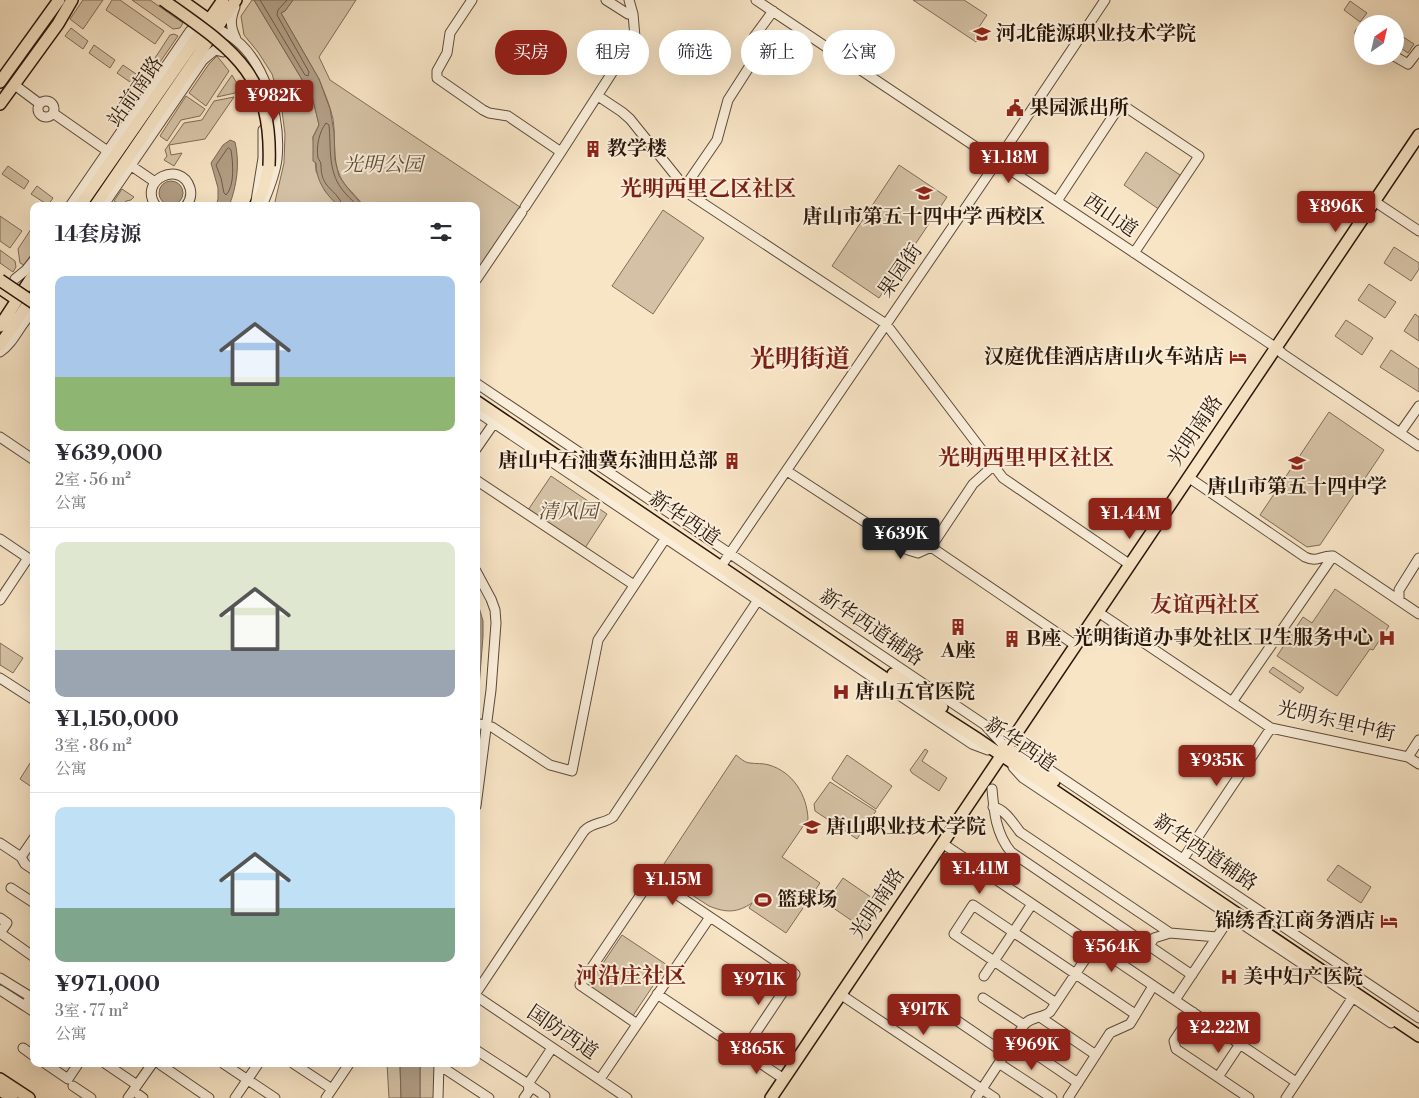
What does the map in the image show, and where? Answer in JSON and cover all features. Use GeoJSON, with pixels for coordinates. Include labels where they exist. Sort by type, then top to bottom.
{"type":"FeatureCollection","features":[{"type":"Feature","properties":{"kind":"main road"},"geometry":{"type":"LineString","coordinates":[[0,82],[59,0]]}},
{"type":"Feature","properties":{"kind":"main road"},"geometry":{"type":"LineString","coordinates":[[29,42],[72,0]]}},
{"type":"Feature","properties":{"kind":"main road"},"geometry":{"type":"LineString","coordinates":[[0,104],[58,24],[72,0]]}},
{"type":"Feature","properties":{"kind":"main road"},"geometry":{"type":"LineString","coordinates":[[163,0],[218,39],[238,58],[257,87],[266,112],[270,143],[269,166],[263,191],[257,202]]}},
{"type":"Feature","properties":{"kind":"main road"},"geometry":{"type":"LineString","coordinates":[[181,0],[213,24]]}},
{"type":"Feature","properties":{"kind":"main road","name":"站前南路"},"geometry":{"type":"LineString","coordinates":[[97,202],[213,24],[223,0]]}},
{"type":"Feature","properties":{"kind":"main road","name":"站前南路"},"geometry":{"type":"LineString","coordinates":[[83,202],[201,31],[213,24],[237,0]]}},
{"type":"Feature","properties":{"kind":"main road","name":"光明南路"},"geometry":{"type":"LineString","coordinates":[[771,1098],[1419,134]]}},
{"type":"Feature","properties":{"kind":"main road"},"geometry":{"type":"LineString","coordinates":[[0,280],[30,305]]}},
{"type":"Feature","properties":{"kind":"main road"},"geometry":{"type":"LineString","coordinates":[[0,288],[16,300],[30,306]]}},
{"type":"Feature","properties":{"kind":"main road"},"geometry":{"type":"LineString","coordinates":[[0,326],[16,300]]}},
{"type":"Feature","properties":{"kind":"main road"},"geometry":{"type":"LineString","coordinates":[[0,345],[30,307]]}},
{"type":"Feature","properties":{"kind":"main road","name":"新华西道"},"geometry":{"type":"LineString","coordinates":[[480,398],[728,558],[1004,751],[1232,914],[1354,996],[1418,1029]]}},
{"type":"Feature","properties":{"kind":"main road","name":"新华西道"},"geometry":{"type":"LineString","coordinates":[[480,404],[920,702],[1004,751],[1418,1029]]}},
{"type":"Feature","properties":{"kind":"main road"},"geometry":{"type":"LineString","coordinates":[[0,1078],[29,1098]]}},
{"type":"Feature","properties":{"kind":"main road"},"geometry":{"type":"LineString","coordinates":[[0,1090],[12,1098]]}},
{"type":"Feature","properties":{"kind":"street"},"geometry":{"type":"LineString","coordinates":[[236,39],[230,20],[237,0]]}},
{"type":"Feature","properties":{"kind":"street"},"geometry":{"type":"LineString","coordinates":[[472,0],[450,34],[447,53],[438,71],[437,78],[483,110],[508,116],[560,152]]}},
{"type":"Feature","properties":{"kind":"street"},"geometry":{"type":"LineString","coordinates":[[606,0],[628,14],[634,14]]}},
{"type":"Feature","properties":{"kind":"street"},"geometry":{"type":"LineString","coordinates":[[480,274],[635,37],[634,14],[629,0]]}},
{"type":"Feature","properties":{"kind":"street","name":"西山道"},"geometry":{"type":"LineString","coordinates":[[756,0],[1275,347],[1419,446]]}},
{"type":"Feature","properties":{"kind":"street","name":"果园街"},"geometry":{"type":"LineString","coordinates":[[728,558],[1105,0]]}},
{"type":"Feature","properties":{"kind":"street"},"geometry":{"type":"LineString","coordinates":[[684,188],[717,140],[726,105],[753,61],[752,42],[754,36],[773,11]]}},
{"type":"Feature","properties":{"kind":"street"},"geometry":{"type":"LineString","coordinates":[[213,24],[236,39],[250,55],[261,71],[268,88],[274,113],[277,159],[273,181],[264,202]]}},
{"type":"Feature","properties":{"kind":"street"},"geometry":{"type":"LineString","coordinates":[[73,202],[190,31],[201,31]]}},
{"type":"Feature","properties":{"kind":"street"},"geometry":{"type":"LineString","coordinates":[[223,52],[236,39]]}},
{"type":"Feature","properties":{"kind":"street"},"geometry":{"type":"LineString","coordinates":[[106,202],[203,60],[215,50],[223,52],[233,62],[247,82],[253,93],[261,120],[262,158],[256,202]]}},
{"type":"Feature","properties":{"kind":"street"},"geometry":{"type":"LineString","coordinates":[[1404,62],[1408,64],[1419,50]]}},
{"type":"Feature","properties":{"kind":"street"},"geometry":{"type":"LineString","coordinates":[[16,86],[40,104],[44,101],[52,103],[53,113],[106,150]]}},
{"type":"Feature","properties":{"kind":"street"},"geometry":{"type":"LineString","coordinates":[[598,96],[630,119],[692,196],[886,324],[1003,478],[1129,564]]}},
{"type":"Feature","properties":{"kind":"street"},"geometry":{"type":"LineString","coordinates":[[1057,201],[1121,104],[1200,156],[1134,253]]}},
{"type":"Feature","properties":{"kind":"street"},"geometry":{"type":"LineString","coordinates":[[133,168],[155,182]]}},
{"type":"Feature","properties":{"kind":"street"},"geometry":{"type":"LineString","coordinates":[[154,202],[151,196],[155,182],[170,173],[182,177],[190,187],[189,202]]}},
{"type":"Feature","properties":{"kind":"street"},"geometry":{"type":"LineString","coordinates":[[1374,201],[1419,231]]}},
{"type":"Feature","properties":{"kind":"street"},"geometry":{"type":"LineString","coordinates":[[15,278],[30,265]]}},
{"type":"Feature","properties":{"kind":"street"},"geometry":{"type":"LineString","coordinates":[[0,352],[5,349],[30,308]]}},
{"type":"Feature","properties":{"kind":"street"},"geometry":{"type":"LineString","coordinates":[[480,386],[728,558]]}},
{"type":"Feature","properties":{"kind":"street"},"geometry":{"type":"LineString","coordinates":[[1400,433],[1419,406]]}},
{"type":"Feature","properties":{"kind":"street","name":"新华西道辅路"},"geometry":{"type":"LineString","coordinates":[[480,414],[972,744],[1035,760],[1183,859],[1418,1029]]}},
{"type":"Feature","properties":{"kind":"street"},"geometry":{"type":"LineString","coordinates":[[480,443],[494,423]]}},
{"type":"Feature","properties":{"kind":"street"},"geometry":{"type":"LineString","coordinates":[[0,437],[30,457]]}},
{"type":"Feature","properties":{"kind":"street"},"geometry":{"type":"LineString","coordinates":[[787,471],[913,553],[918,553],[931,547],[972,486],[993,466]]}},
{"type":"Feature","properties":{"kind":"street"},"geometry":{"type":"LineString","coordinates":[[1188,477],[1305,557],[1316,560],[1333,556],[1419,614]]}},
{"type":"Feature","properties":{"kind":"street"},"geometry":{"type":"LineString","coordinates":[[480,483],[634,585]]}},
{"type":"Feature","properties":{"kind":"street"},"geometry":{"type":"LineString","coordinates":[[480,578],[491,599],[496,622],[491,690],[480,724],[492,727],[550,765],[572,771],[598,640],[665,539]]}},
{"type":"Feature","properties":{"kind":"street"},"geometry":{"type":"LineString","coordinates":[[0,540],[30,555]]}},
{"type":"Feature","properties":{"kind":"street"},"geometry":{"type":"LineString","coordinates":[[931,547],[1075,646]]}},
{"type":"Feature","properties":{"kind":"street"},"geometry":{"type":"LineString","coordinates":[[0,600],[30,556]]}},
{"type":"Feature","properties":{"kind":"street"},"geometry":{"type":"LineString","coordinates":[[1232,702],[1333,556]]}},
{"type":"Feature","properties":{"kind":"street"},"geometry":{"type":"LineString","coordinates":[[1399,600],[1399,590],[1419,558]]}},
{"type":"Feature","properties":{"kind":"street"},"geometry":{"type":"LineString","coordinates":[[480,989],[584,831],[588,826],[607,822],[613,817],[758,600]]}},
{"type":"Feature","properties":{"kind":"street","name":"光明东里中街"},"geometry":{"type":"LineString","coordinates":[[1098,612],[1271,728],[1408,757],[1419,764]]}},
{"type":"Feature","properties":{"kind":"street"},"geometry":{"type":"LineString","coordinates":[[0,678],[30,697]]}},
{"type":"Feature","properties":{"kind":"street"},"geometry":{"type":"LineString","coordinates":[[1183,859],[1271,728]]}},
{"type":"Feature","properties":{"kind":"street"},"geometry":{"type":"LineString","coordinates":[[1408,757],[1419,740]]}},
{"type":"Feature","properties":{"kind":"street"},"geometry":{"type":"LineString","coordinates":[[992,789],[993,807],[1001,840],[1011,852],[1152,942],[1192,975]]}},
{"type":"Feature","properties":{"kind":"street"},"geometry":{"type":"LineString","coordinates":[[993,807],[999,808],[1020,832],[1170,933],[1217,937]]}},
{"type":"Feature","properties":{"kind":"street"},"geometry":{"type":"LineString","coordinates":[[0,843],[21,857],[25,864],[30,867]]}},
{"type":"Feature","properties":{"kind":"street"},"geometry":{"type":"LineString","coordinates":[[942,843],[1296,1082]]}},
{"type":"Feature","properties":{"kind":"street"},"geometry":{"type":"LineString","coordinates":[[21,857],[30,844]]}},
{"type":"Feature","properties":{"kind":"street"},"geometry":{"type":"LineString","coordinates":[[637,1024],[580,985],[652,878],[795,974],[743,1052]]}},
{"type":"Feature","properties":{"kind":"street"},"geometry":{"type":"LineString","coordinates":[[11,888],[30,900]]}},
{"type":"Feature","properties":{"kind":"street"},"geometry":{"type":"LineString","coordinates":[[984,976],[1032,904]]}},
{"type":"Feature","properties":{"kind":"street"},"geometry":{"type":"LineString","coordinates":[[1056,1003],[954,934],[973,905],[1135,1014]]}},
{"type":"Feature","properties":{"kind":"street"},"geometry":{"type":"LineString","coordinates":[[1175,1000],[1232,914]]}},
{"type":"Feature","properties":{"kind":"street"},"geometry":{"type":"LineString","coordinates":[[600,1079],[710,917]]}},
{"type":"Feature","properties":{"kind":"street"},"geometry":{"type":"LineString","coordinates":[[0,918],[7,923],[0,934],[30,954]]}},
{"type":"Feature","properties":{"kind":"street"},"geometry":{"type":"LineString","coordinates":[[1152,942],[1155,923]]}},
{"type":"Feature","properties":{"kind":"street"},"geometry":{"type":"LineString","coordinates":[[1152,942],[1170,933]]}},
{"type":"Feature","properties":{"kind":"street"},"geometry":{"type":"LineString","coordinates":[[976,1098],[1024,1025],[1031,1018],[1040,1017],[1050,1012],[1094,946]]}},
{"type":"Feature","properties":{"kind":"street"},"geometry":{"type":"LineString","coordinates":[[0,978],[30,994]]}},
{"type":"Feature","properties":{"kind":"street"},"geometry":{"type":"LineString","coordinates":[[1068,1098],[1110,1033],[1126,1027],[1153,986]]}},
{"type":"Feature","properties":{"kind":"street"},"geometry":{"type":"LineString","coordinates":[[0,990],[30,1009]]}},
{"type":"Feature","properties":{"kind":"street"},"geometry":{"type":"LineString","coordinates":[[657,994],[784,1078]]}},
{"type":"Feature","properties":{"kind":"street"},"geometry":{"type":"LineString","coordinates":[[840,994],[995,1098]]}},
{"type":"Feature","properties":{"kind":"street"},"geometry":{"type":"LineString","coordinates":[[1286,1098],[1354,996]]}},
{"type":"Feature","properties":{"kind":"street"},"geometry":{"type":"LineString","coordinates":[[25,1006],[30,998]]}},
{"type":"Feature","properties":{"kind":"street","name":"国防西道"},"geometry":{"type":"LineString","coordinates":[[480,998],[627,1098]]}},
{"type":"Feature","properties":{"kind":"street"},"geometry":{"type":"LineString","coordinates":[[983,998],[1024,1025]]}},
{"type":"Feature","properties":{"kind":"street"},"geometry":{"type":"LineString","coordinates":[[1193,1012],[1174,1041],[1176,1049],[1249,1098]]}},
{"type":"Feature","properties":{"kind":"street"},"geometry":{"type":"LineString","coordinates":[[1040,1017],[1096,1055]]}},
{"type":"Feature","properties":{"kind":"street"},"geometry":{"type":"LineString","coordinates":[[956,1020],[1006,1054]]}},
{"type":"Feature","properties":{"kind":"street"},"geometry":{"type":"LineString","coordinates":[[1015,1040],[1078,1082]]}},
{"type":"Feature","properties":{"kind":"street"},"geometry":{"type":"LineString","coordinates":[[1218,1077],[1240,1044]]}},
{"type":"Feature","properties":{"kind":"street"},"geometry":{"type":"LineString","coordinates":[[23,1048],[30,1053]]}},
{"type":"Feature","properties":{"kind":"street"},"geometry":{"type":"LineString","coordinates":[[524,1098],[529,1090],[528,1084],[552,1048]]}},
{"type":"Feature","properties":{"kind":"street"},"geometry":{"type":"LineString","coordinates":[[480,1053],[545,1097]]}},
{"type":"Feature","properties":{"kind":"street"},"geometry":{"type":"LineString","coordinates":[[1000,1064],[1052,1098]]}},
{"type":"Feature","properties":{"kind":"street"},"geometry":{"type":"LineString","coordinates":[[51,1067],[68,1078],[76,1067]]}},
{"type":"Feature","properties":{"kind":"street"},"geometry":{"type":"LineString","coordinates":[[110,1067],[137,1085]]}},
{"type":"Feature","properties":{"kind":"street"},"geometry":{"type":"LineString","coordinates":[[128,1098],[153,1067]]}},
{"type":"Feature","properties":{"kind":"street"},"geometry":{"type":"LineString","coordinates":[[161,1067],[210,1098]]}},
{"type":"Feature","properties":{"kind":"street"},"geometry":{"type":"LineString","coordinates":[[229,1067],[275,1098]]}},
{"type":"Feature","properties":{"kind":"street"},"geometry":{"type":"LineString","coordinates":[[235,1098],[256,1067]]}},
{"type":"Feature","properties":{"kind":"street"},"geometry":{"type":"LineString","coordinates":[[299,1067],[332,1089]]}},
{"type":"Feature","properties":{"kind":"street"},"geometry":{"type":"LineString","coordinates":[[326,1098],[347,1067]]}},
{"type":"Feature","properties":{"kind":"street"},"geometry":{"type":"LineString","coordinates":[[438,1098],[439,1067]]}},
{"type":"Feature","properties":{"kind":"street"},"geometry":{"type":"LineString","coordinates":[[442,1067],[489,1098]]}},
{"type":"Feature","properties":{"kind":"street"},"geometry":{"type":"LineString","coordinates":[[73,1086],[91,1098]]}},
{"type":"Feature","properties":{"kind":"green space"},"geometry":{"type":"Polygon","coordinates":[[[83,0],[103,0],[83,29],[70,19],[83,0]]]}},
{"type":"Feature","properties":{"kind":"green space"},"geometry":{"type":"Polygon","coordinates":[[[112,0],[120,0],[164,31],[155,44],[106,10],[112,0]]]}},
{"type":"Feature","properties":{"kind":"green space"},"geometry":{"type":"Polygon","coordinates":[[[132,0],[150,0],[183,23],[180,28],[173,29],[132,0]]]}},
{"type":"Feature","properties":{"kind":"green space"},"geometry":{"type":"Polygon","coordinates":[[[252,0],[254,0],[312,96],[319,125],[313,137],[316,171],[325,191],[335,202],[275,202],[284,163],[285,134],[281,103],[272,74],[244,35],[241,16],[252,0]]]}},
{"type":"Feature","properties":{"kind":"green space","name":"光明公园"},"geometry":{"type":"Polygon","coordinates":[[[293,0],[356,0],[319,57],[330,80],[520,207],[480,268],[480,202],[360,202],[348,188],[342,180],[336,163],[334,126],[327,99],[319,79],[281,13],[285,11],[293,0]]]}},
{"type":"Feature","properties":{"kind":"green space"},"geometry":{"type":"Polygon","coordinates":[[[913,0],[964,0],[987,15],[977,30],[981,33],[976,42],[913,0]]]}},
{"type":"Feature","properties":{"kind":"green space"},"geometry":{"type":"Polygon","coordinates":[[[1350,1],[1367,13],[1365,15],[1354,15],[1354,18],[1344,10],[1350,1]]]}},
{"type":"Feature","properties":{"kind":"green space"},"geometry":{"type":"Polygon","coordinates":[[[71,28],[88,41],[83,49],[65,36],[71,28]]]}},
{"type":"Feature","properties":{"kind":"green space"},"geometry":{"type":"Polygon","coordinates":[[[170,35],[178,36],[160,62],[155,58],[170,35]]]}},
{"type":"Feature","properties":{"kind":"green space"},"geometry":{"type":"Polygon","coordinates":[[[1404,38],[1414,44],[1408,53],[1404,50],[1404,38]]]}},
{"type":"Feature","properties":{"kind":"green space"},"geometry":{"type":"Polygon","coordinates":[[[94,45],[115,60],[110,68],[89,53],[94,45]]]}},
{"type":"Feature","properties":{"kind":"green space"},"geometry":{"type":"Polygon","coordinates":[[[217,56],[229,71],[206,106],[189,93],[209,64],[217,56]]]}},
{"type":"Feature","properties":{"kind":"green space"},"geometry":{"type":"Polygon","coordinates":[[[123,65],[139,76],[133,84],[117,73],[123,65]]]}},
{"type":"Feature","properties":{"kind":"green space"},"geometry":{"type":"Polygon","coordinates":[[[232,75],[239,87],[235,93],[217,97],[232,75]]]}},
{"type":"Feature","properties":{"kind":"green space"},"geometry":{"type":"Polygon","coordinates":[[[186,96],[205,109],[200,116],[181,120],[167,141],[160,136],[186,96]]]}},
{"type":"Feature","properties":{"kind":"green space"},"geometry":{"type":"Polygon","coordinates":[[[234,97],[205,139],[169,145],[171,155],[182,153],[174,166],[164,160],[167,156],[165,150],[184,123],[202,120],[214,101],[234,97]]]}},
{"type":"Feature","properties":{"kind":"green space"},"geometry":{"type":"Polygon","coordinates":[[[1146,152],[1183,177],[1160,210],[1124,185],[1146,152]]]}},
{"type":"Feature","properties":{"kind":"green space"},"geometry":{"type":"Polygon","coordinates":[[[899,165],[947,197],[879,298],[832,266],[899,165]]]}},
{"type":"Feature","properties":{"kind":"green space"},"geometry":{"type":"Polygon","coordinates":[[[8,166],[29,181],[24,189],[2,174],[8,166]]]}},
{"type":"Feature","properties":{"kind":"green space"},"geometry":{"type":"Polygon","coordinates":[[[37,186],[53,198],[50,202],[43,202],[31,194],[37,186]]]}},
{"type":"Feature","properties":{"kind":"green space"},"geometry":{"type":"Polygon","coordinates":[[[122,189],[134,197],[125,202],[114,201],[122,189]]]}},
{"type":"Feature","properties":{"kind":"green space"},"geometry":{"type":"Polygon","coordinates":[[[663,210],[704,238],[653,314],[612,286],[663,210]]]}},
{"type":"Feature","properties":{"kind":"green space"},"geometry":{"type":"Polygon","coordinates":[[[0,216],[22,231],[10,248],[0,241],[0,216]]]}},
{"type":"Feature","properties":{"kind":"green space"},"geometry":{"type":"Polygon","coordinates":[[[30,231],[30,257],[24,265],[20,263],[18,249],[30,231]]]}},
{"type":"Feature","properties":{"kind":"green space"},"geometry":{"type":"Polygon","coordinates":[[[1394,247],[1419,263],[1419,269],[1411,281],[1384,263],[1394,247]]]}},
{"type":"Feature","properties":{"kind":"green space"},"geometry":{"type":"Polygon","coordinates":[[[0,250],[15,261],[16,267],[13,272],[0,263],[0,250]]]}},
{"type":"Feature","properties":{"kind":"green space"},"geometry":{"type":"Polygon","coordinates":[[[1369,284],[1396,302],[1385,318],[1358,300],[1369,284]]]}},
{"type":"Feature","properties":{"kind":"green space"},"geometry":{"type":"Polygon","coordinates":[[[1415,314],[1419,317],[1419,341],[1404,331],[1415,314]]]}},
{"type":"Feature","properties":{"kind":"green space"},"geometry":{"type":"Polygon","coordinates":[[[1346,320],[1373,338],[1362,355],[1335,336],[1346,320]]]}},
{"type":"Feature","properties":{"kind":"green space"},"geometry":{"type":"Polygon","coordinates":[[[1391,350],[1419,369],[1419,392],[1380,367],[1391,350]]]}},
{"type":"Feature","properties":{"kind":"green space"},"geometry":{"type":"Polygon","coordinates":[[[1329,412],[1384,450],[1320,545],[1307,547],[1260,515],[1329,412]]]}},
{"type":"Feature","properties":{"kind":"green space","name":"清风园"},"geometry":{"type":"Polygon","coordinates":[[[551,476],[607,514],[585,548],[528,510],[551,476]]]}},
{"type":"Feature","properties":{"kind":"green space"},"geometry":{"type":"Polygon","coordinates":[[[1335,589],[1389,626],[1373,650],[1370,649],[1337,696],[1277,656],[1303,617],[1312,623],[1335,589]]]}},
{"type":"Feature","properties":{"kind":"green space"},"geometry":{"type":"Polygon","coordinates":[[[0,643],[23,658],[13,673],[0,665],[0,643]]]}},
{"type":"Feature","properties":{"kind":"green space"},"geometry":{"type":"Polygon","coordinates":[[[1273,667],[1304,688],[1300,693],[1269,672],[1273,667]]]}},
{"type":"Feature","properties":{"kind":"green space"},"geometry":{"type":"Polygon","coordinates":[[[925,749],[928,751],[922,761],[947,778],[939,791],[910,770],[925,749]]]}},
{"type":"Feature","properties":{"kind":"green space"},"geometry":{"type":"Polygon","coordinates":[[[736,755],[746,762],[778,768],[792,779],[805,801],[808,819],[782,857],[820,883],[786,933],[749,908],[752,903],[741,909],[731,911],[715,908],[658,873],[736,755]]]}},
{"type":"Feature","properties":{"kind":"green space"},"geometry":{"type":"Polygon","coordinates":[[[847,755],[892,786],[876,809],[833,780],[832,778],[847,755]]]}},
{"type":"Feature","properties":{"kind":"green space"},"geometry":{"type":"Polygon","coordinates":[[[30,763],[30,786],[20,779],[30,763]]]}},
{"type":"Feature","properties":{"kind":"green space"},"geometry":{"type":"Polygon","coordinates":[[[830,782],[876,811],[857,839],[815,811],[814,804],[830,782]]]}},
{"type":"Feature","properties":{"kind":"green space"},"geometry":{"type":"Polygon","coordinates":[[[1338,865],[1371,887],[1361,903],[1327,880],[1338,865]]]}},
{"type":"Feature","properties":{"kind":"green space"},"geometry":{"type":"Polygon","coordinates":[[[843,878],[878,902],[879,907],[864,929],[826,903],[843,878]]]}},
{"type":"Feature","properties":{"kind":"green space"},"geometry":{"type":"Polygon","coordinates":[[[622,935],[667,965],[632,1017],[587,987],[622,935]]]}},
{"type":"Feature","properties":{"kind":"green space"},"geometry":{"type":"Polygon","coordinates":[[[387,1067],[400,1067],[401,1098],[389,1098],[387,1067]]]}},
{"type":"Feature","properties":{"kind":"green space"},"geometry":{"type":"Polygon","coordinates":[[[420,1067],[435,1067],[434,1098],[420,1098],[420,1067]]]}},
{"type":"Feature","properties":{"kind":"water"},"geometry":{"type":"Polygon","coordinates":[[[254,0],[293,0],[285,11],[281,13],[319,79],[330,109],[334,132],[335,160],[339,176],[360,202],[335,202],[320,182],[316,163],[313,161],[313,137],[319,125],[312,96],[254,0]]]}},
{"type":"Feature","properties":{"kind":"water"},"geometry":{"type":"Polygon","coordinates":[[[230,140],[235,142],[237,150],[236,182],[230,202],[217,202],[218,188],[211,163],[223,145],[230,140]]]}},
{"type":"Feature","properties":{"kind":"water"},"geometry":{"type":"Polygon","coordinates":[[[171,181],[176,182],[182,188],[183,193],[180,202],[162,202],[159,193],[162,184],[171,181]]]}},
{"type":"Feature","properties":{"kind":"water"},"geometry":{"type":"Polygon","coordinates":[[[480,611],[483,621],[480,675],[480,611]]]}},
{"type":"Feature","properties":{"kind":"water"},"geometry":{"type":"Polygon","coordinates":[[[400,1067],[420,1067],[420,1098],[401,1098],[400,1067]]]}},
{"type":"Feature","properties":{"kind":"place","name":"河北能源职业技术学院"},"geometry":{"type":"Point","coordinates":[982,34]}},
{"type":"Feature","properties":{"kind":"place","name":"果园派出所"},"geometry":{"type":"Point","coordinates":[1015,108]}},
{"type":"Feature","properties":{"kind":"place","name":"教学楼"},"geometry":{"type":"Point","coordinates":[593,149]}},
{"type":"Feature","properties":{"kind":"place","name":"唐山市第五十四中学 西校区"},"geometry":{"type":"Point","coordinates":[924,193]}},
{"type":"Feature","properties":{"kind":"place","name":"汉庭优佳酒店唐山火车站店"},"geometry":{"type":"Point","coordinates":[1238,357]}},
{"type":"Feature","properties":{"kind":"place","name":"唐山中石油冀东油田总部"},"geometry":{"type":"Point","coordinates":[732,461]}},
{"type":"Feature","properties":{"kind":"place","name":"唐山市第五十四中学"},"geometry":{"type":"Point","coordinates":[1297,463]}},
{"type":"Feature","properties":{"kind":"place","name":"A座"},"geometry":{"type":"Point","coordinates":[958,627]}},
{"type":"Feature","properties":{"kind":"place","name":"光明街道办事处社区卫生服务中心"},"geometry":{"type":"Point","coordinates":[1387,638]}},
{"type":"Feature","properties":{"kind":"place","name":"B座"},"geometry":{"type":"Point","coordinates":[1012,639]}},
{"type":"Feature","properties":{"kind":"place","name":"唐山五官医院"},"geometry":{"type":"Point","coordinates":[841,692]}},
{"type":"Feature","properties":{"kind":"place","name":"唐山职业技术学院"},"geometry":{"type":"Point","coordinates":[812,827]}},
{"type":"Feature","properties":{"kind":"place","name":"篮球场"},"geometry":{"type":"Point","coordinates":[763,900]}},
{"type":"Feature","properties":{"kind":"place","name":"锦绣香江商务酒店"},"geometry":{"type":"Point","coordinates":[1389,921]}},
{"type":"Feature","properties":{"kind":"place","name":"美中妇产医院"},"geometry":{"type":"Point","coordinates":[1229,977]}},
{"type":"Feature","properties":{"kind":"district","name":"光明西里乙区社区"},"geometry":{"type":"Point","coordinates":[708,189]}},
{"type":"Feature","properties":{"kind":"district","name":"光明街道"},"geometry":{"type":"Point","coordinates":[800,359]}},
{"type":"Feature","properties":{"kind":"district","name":"光明西里甲区社区"},"geometry":{"type":"Point","coordinates":[1026,458]}},
{"type":"Feature","properties":{"kind":"district","name":"友谊西社区"},"geometry":{"type":"Point","coordinates":[1205,605]}},
{"type":"Feature","properties":{"kind":"district","name":"河沿庄社区"},"geometry":{"type":"Point","coordinates":[631,976]}}]}
